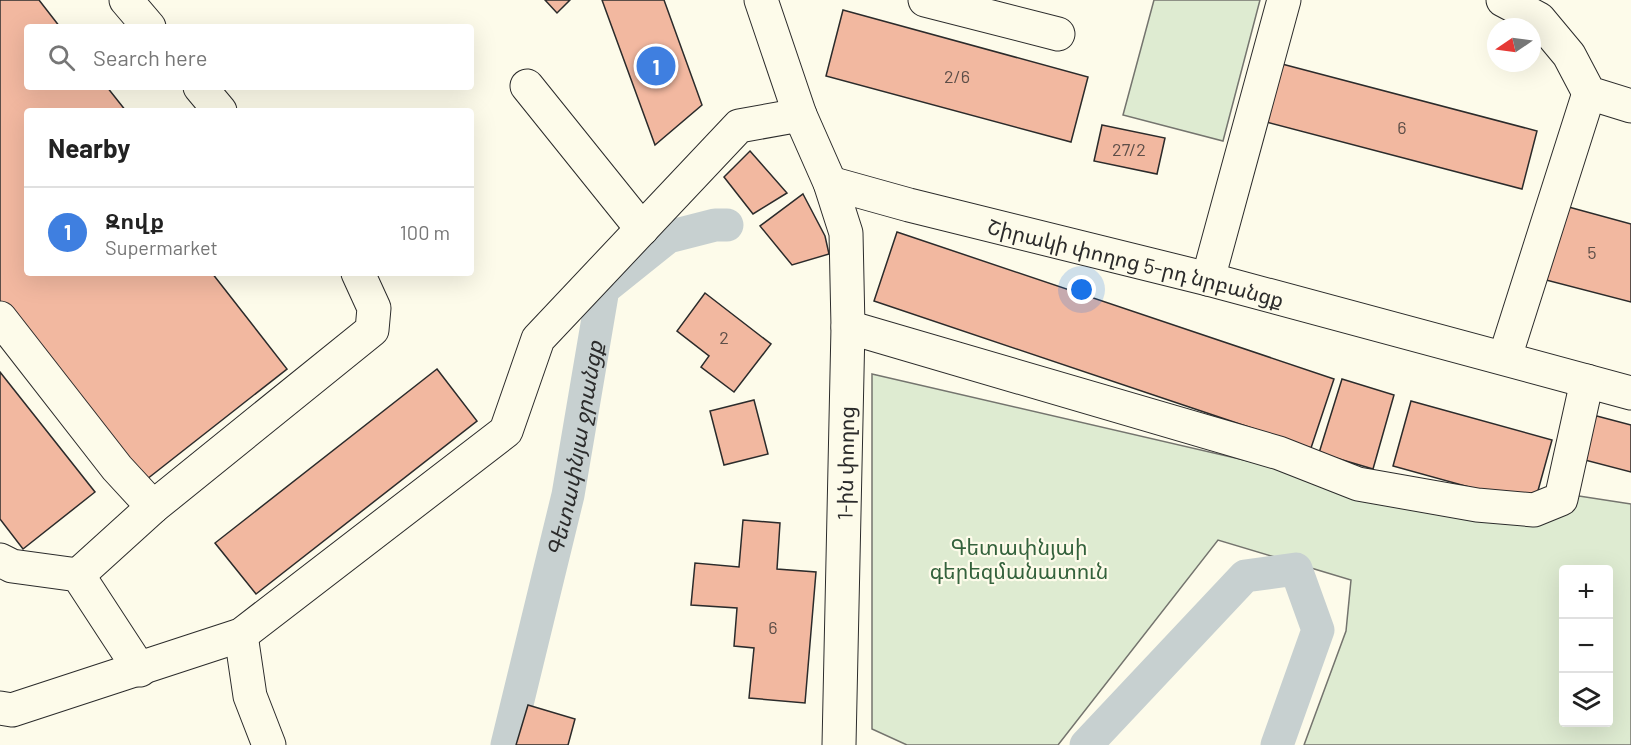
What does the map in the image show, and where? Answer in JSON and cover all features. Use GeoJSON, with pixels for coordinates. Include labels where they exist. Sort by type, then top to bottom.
{"type":"FeatureCollection","features":[{"type":"Feature","properties":{"kind":"street"},"geometry":{"type":"LineString","coordinates":[[126,0],[146,24]]}},
{"type":"Feature","properties":{"kind":"street"},"geometry":{"type":"LineString","coordinates":[[761,0],[800,116],[830,183]]}},
{"type":"Feature","properties":{"kind":"street"},"geometry":{"type":"LineString","coordinates":[[926,0],[1058,34]]}},
{"type":"Feature","properties":{"kind":"street"},"geometry":{"type":"LineString","coordinates":[[1208,279],[1284,0]]}},
{"type":"Feature","properties":{"kind":"street"},"geometry":{"type":"LineString","coordinates":[[1503,0],[1539,19],[1569,55],[1589,93],[1631,106]]}},
{"type":"Feature","properties":{"kind":"street"},"geometry":{"type":"LineString","coordinates":[[526,87],[642,229]]}},
{"type":"Feature","properties":{"kind":"street"},"geometry":{"type":"LineString","coordinates":[[202,90],[218,108]]}},
{"type":"Feature","properties":{"kind":"street"},"geometry":{"type":"LineString","coordinates":[[1505,357],[1589,93]]}},
{"type":"Feature","properties":{"kind":"street"},"geometry":{"type":"LineString","coordinates":[[0,708],[12,710],[140,670],[241,635],[506,431],[538,339],[739,126],[800,116]]}},
{"type":"Feature","properties":{"kind":"street","name":"Շիրակի փողոց 5-րդ նրբանցք"},"geometry":{"type":"LineString","coordinates":[[830,183],[909,205],[1208,279],[1505,357],[1631,393]]}},
{"type":"Feature","properties":{"kind":"street","name":"1-ին փողոց"},"geometry":{"type":"LineString","coordinates":[[830,183],[846,233],[848,327],[839,745]]}},
{"type":"Feature","properties":{"kind":"street"},"geometry":{"type":"LineString","coordinates":[[78,575],[153,507],[372,330],[374,308],[359,276]]}},
{"type":"Feature","properties":{"kind":"street"},"geometry":{"type":"LineString","coordinates":[[0,318],[117,468],[153,507]]}},
{"type":"Feature","properties":{"kind":"street"},"geometry":{"type":"LineString","coordinates":[[848,327],[1279,453],[1358,484],[1477,505],[1534,510],[1561,499],[1587,381]]}},
{"type":"Feature","properties":{"kind":"street"},"geometry":{"type":"LineString","coordinates":[[0,560],[12,566],[78,575],[140,670]]}},
{"type":"Feature","properties":{"kind":"street"},"geometry":{"type":"LineString","coordinates":[[241,635],[250,696],[269,745]]}},
{"type":"Feature","properties":{"kind":"green space"},"geometry":{"type":"Polygon","coordinates":[[[1154,0],[1260,0],[1223,141],[1123,115],[1154,0]]]}},
{"type":"Feature","properties":{"kind":"green space","name":"Գետափնյաի գերեզմանատուն"},"geometry":{"type":"Polygon","coordinates":[[[872,374],[1300,473],[1484,511],[1579,496],[1631,504],[1631,745],[1304,745],[1346,631],[1351,580],[1218,540],[1058,745],[907,745],[872,729],[872,374]]]}},
{"type":"Feature","properties":{"kind":"building"},"geometry":{"type":"Polygon","coordinates":[[[0,0],[39,0],[58,24],[24,24],[24,90],[109,90],[124,108],[24,108],[24,276],[214,276],[287,369],[142,483],[0,301],[0,0]]]}},
{"type":"Feature","properties":{"kind":"building"},"geometry":{"type":"Polygon","coordinates":[[[545,0],[570,0],[557,13],[545,0]]]}},
{"type":"Feature","properties":{"kind":"building"},"geometry":{"type":"Polygon","coordinates":[[[602,0],[664,0],[702,105],[655,145],[602,0]]]}},
{"type":"Feature","properties":{"kind":"building"},"geometry":{"type":"Polygon","coordinates":[[[843,10],[1088,77],[1071,142],[826,76],[843,10]]]}},
{"type":"Feature","properties":{"kind":"building"},"geometry":{"type":"Polygon","coordinates":[[[1282,64],[1537,131],[1522,189],[1266,122],[1282,64]]]}},
{"type":"Feature","properties":{"kind":"building"},"geometry":{"type":"Polygon","coordinates":[[[1102,125],[1165,138],[1157,174],[1094,161],[1102,125]]]}},
{"type":"Feature","properties":{"kind":"building"},"geometry":{"type":"Polygon","coordinates":[[[750,151],[787,193],[753,214],[724,177],[750,151]]]}},
{"type":"Feature","properties":{"kind":"building"},"geometry":{"type":"Polygon","coordinates":[[[803,194],[825,236],[829,254],[792,265],[760,226],[803,194]]]}},
{"type":"Feature","properties":{"kind":"building"},"geometry":{"type":"Polygon","coordinates":[[[1565,206],[1631,224],[1631,302],[1546,280],[1565,206]]]}},
{"type":"Feature","properties":{"kind":"building"},"geometry":{"type":"Polygon","coordinates":[[[897,232],[1334,379],[1311,448],[874,301],[897,232]]]}},
{"type":"Feature","properties":{"kind":"building"},"geometry":{"type":"Polygon","coordinates":[[[705,293],[771,344],[734,392],[701,367],[709,356],[677,331],[705,293]]]}},
{"type":"Feature","properties":{"kind":"building"},"geometry":{"type":"Polygon","coordinates":[[[437,369],[477,421],[256,594],[215,543],[437,369]]]}},
{"type":"Feature","properties":{"kind":"building"},"geometry":{"type":"Polygon","coordinates":[[[0,372],[95,492],[23,549],[0,519],[0,372]]]}},
{"type":"Feature","properties":{"kind":"building"},"geometry":{"type":"Polygon","coordinates":[[[1342,379],[1394,395],[1373,469],[1319,453],[1342,379]]]}},
{"type":"Feature","properties":{"kind":"building"},"geometry":{"type":"Polygon","coordinates":[[[754,400],[768,454],[724,465],[710,411],[754,400]]]}},
{"type":"Feature","properties":{"kind":"building"},"geometry":{"type":"Polygon","coordinates":[[[1411,401],[1552,440],[1534,505],[1393,466],[1411,401]]]}},
{"type":"Feature","properties":{"kind":"building"},"geometry":{"type":"Polygon","coordinates":[[[1593,415],[1631,425],[1631,472],[1581,459],[1593,415]]]}},
{"type":"Feature","properties":{"kind":"building"},"geometry":{"type":"Polygon","coordinates":[[[743,520],[780,523],[777,569],[816,572],[805,703],[749,698],[754,648],[734,646],[737,608],[691,605],[695,563],[739,567],[743,520]]]}},
{"type":"Feature","properties":{"kind":"building"},"geometry":{"type":"Polygon","coordinates":[[[528,705],[575,719],[568,745],[516,745],[528,705]]]}},
{"type":"Feature","properties":{"kind":"waterway","name":"Գետափնյա ջրանցք"},"geometry":{"type":"LineString","coordinates":[[507,745],[568,495],[603,289],[668,237],[715,225],[727,225]]}},
{"type":"Feature","properties":{"kind":"waterway","name":"Գետափնյա ջրանցք"},"geometry":{"type":"LineString","coordinates":[[1086,745],[1245,576],[1296,569],[1318,630],[1277,745]]}},
{"type":"Feature","properties":{"kind":"place","name":"Զովք"},"geometry":{"type":"Point","coordinates":[656,66]}}]}
